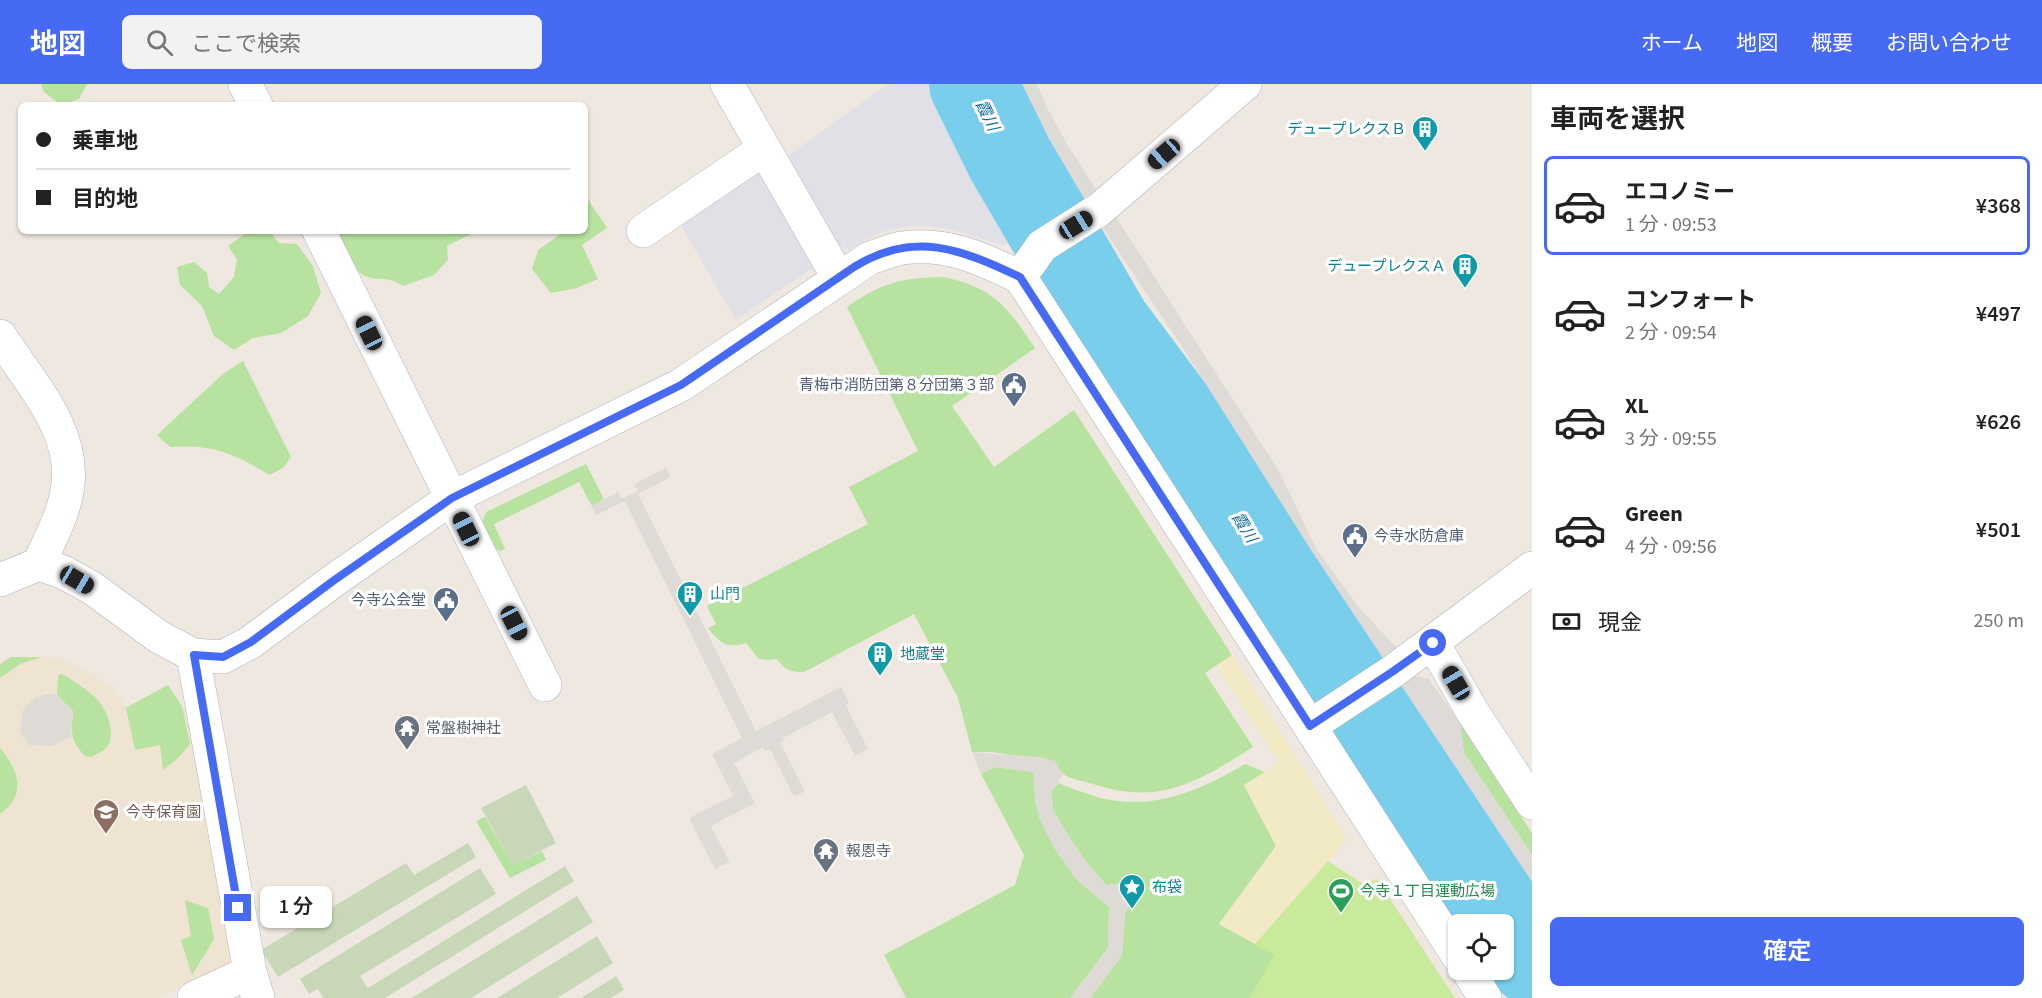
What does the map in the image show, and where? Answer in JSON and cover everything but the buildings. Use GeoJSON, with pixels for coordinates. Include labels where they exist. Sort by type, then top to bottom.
{"type":"FeatureCollection","features":[{"type":"Feature","properties":{"kind":"street"},"geometry":{"type":"LineString","coordinates":[[245,84],[254,102]]}},
{"type":"Feature","properties":{"kind":"street"},"geometry":{"type":"LineString","coordinates":[[727,84],[838,277]]}},
{"type":"Feature","properties":{"kind":"street"},"geometry":{"type":"LineString","coordinates":[[1026,268],[1042,246],[1093,214],[1245,84]]}},
{"type":"Feature","properties":{"kind":"street"},"geometry":{"type":"LineString","coordinates":[[643,231],[764,149]]}},
{"type":"Feature","properties":{"kind":"street"},"geometry":{"type":"LineString","coordinates":[[320,234],[545,685]]}},
{"type":"Feature","properties":{"kind":"street"},"geometry":{"type":"LineString","coordinates":[[0,580],[39,564],[63,572],[92,588],[159,637],[194,655],[223,657],[251,642],[333,581],[452,498],[681,385],[838,277],[870,258],[900,249],[937,246],[1026,268],[1319,720],[1448,939]]}},
{"type":"Feature","properties":{"kind":"street"},"geometry":{"type":"LineString","coordinates":[[0,336],[50,411],[67,448],[70,470],[67,494],[39,564]]}},
{"type":"Feature","properties":{"kind":"street"},"geometry":{"type":"LineString","coordinates":[[1319,720],[1433,643],[1532,568]]}},
{"type":"Feature","properties":{"kind":"street"},"geometry":{"type":"LineString","coordinates":[[1433,643],[1472,711],[1532,803]]}},
{"type":"Feature","properties":{"kind":"street"},"geometry":{"type":"LineString","coordinates":[[194,655],[254,985],[194,998]]}},
{"type":"Feature","properties":{"kind":"street"},"geometry":{"type":"LineString","coordinates":[[1474,980],[1485,998]]}},
{"type":"Feature","properties":{"kind":"shaded area"},"geometry":{"type":"Polygon","coordinates":[[[888,84],[938,84],[950,128],[980,184],[1018,241],[1003,245],[954,230],[915,225],[881,232],[849,249],[833,244],[785,158],[888,84]]]}},
{"type":"Feature","properties":{"kind":"shaded area"},"geometry":{"type":"Polygon","coordinates":[[[1021,84],[1037,84],[1047,108],[1097,191],[1084,199],[1021,84]]]}},
{"type":"Feature","properties":{"kind":"shaded area"},"geometry":{"type":"Polygon","coordinates":[[[750,173],[765,176],[817,265],[736,320],[678,221],[750,173]]]}},
{"type":"Feature","properties":{"kind":"shaded area"},"geometry":{"type":"Polygon","coordinates":[[[1116,217],[1280,473],[1317,550],[1361,610],[1399,648],[1383,658],[1328,588],[1307,556],[1267,481],[1183,348],[1103,228],[1116,217]]]}},
{"type":"Feature","properties":{"kind":"shaded area"},"geometry":{"type":"Polygon","coordinates":[[[666,468],[671,477],[638,494],[756,731],[841,687],[849,703],[846,706],[868,749],[855,756],[832,712],[783,738],[784,740],[780,743],[805,791],[794,797],[770,749],[765,751],[763,747],[734,763],[755,803],[711,826],[730,862],[715,869],[689,818],[733,796],[712,754],[742,738],[625,501],[596,515],[592,506],[618,492],[621,499],[638,491],[634,484],[666,468]]]}},
{"type":"Feature","properties":{"kind":"shaded area","name":"今寺保育園"},"geometry":{"type":"Polygon","coordinates":[[[11,657],[59,657],[112,686],[126,707],[168,685],[182,706],[191,710],[233,961],[157,998],[0,998],[0,664],[11,657]]]}},
{"type":"Feature","properties":{"kind":"shaded area"},"geometry":{"type":"Polygon","coordinates":[[[1414,676],[1428,678],[1460,723],[1464,753],[1532,855],[1532,888],[1400,685],[1414,676]]]}},
{"type":"Feature","properties":{"kind":"shaded area"},"geometry":{"type":"Polygon","coordinates":[[[57,695],[73,711],[71,736],[52,746],[29,745],[20,732],[23,710],[36,697],[57,695]]]}},
{"type":"Feature","properties":{"kind":"shaded area"},"geometry":{"type":"Polygon","coordinates":[[[972,752],[1040,757],[1055,761],[1063,774],[1052,791],[1053,810],[1069,837],[1106,885],[1124,883],[1133,892],[1125,914],[1122,955],[1090,998],[1070,998],[1108,949],[1109,907],[1075,878],[1054,848],[1040,820],[1035,800],[1034,772],[994,767],[981,774],[972,752]]]}},
{"type":"Feature","properties":{"kind":"green space"},"geometry":{"type":"Polygon","coordinates":[[[41,84],[87,84],[79,99],[70,102],[57,102],[44,92],[41,84]]]}},
{"type":"Feature","properties":{"kind":"green space"},"geometry":{"type":"Polygon","coordinates":[[[588,200],[607,228],[582,245],[598,279],[577,288],[551,293],[532,269],[538,250],[561,234],[588,234],[588,200]]]}},
{"type":"Feature","properties":{"kind":"green space"},"geometry":{"type":"Polygon","coordinates":[[[245,234],[272,234],[279,243],[297,244],[313,266],[321,293],[308,316],[281,333],[253,338],[234,350],[214,336],[202,306],[180,285],[177,267],[194,262],[207,273],[209,287],[219,294],[234,277],[237,259],[228,246],[245,234]]]}},
{"type":"Feature","properties":{"kind":"green space"},"geometry":{"type":"Polygon","coordinates":[[[337,234],[471,234],[447,246],[448,260],[434,275],[403,286],[390,280],[364,276],[349,259],[337,234]]]}},
{"type":"Feature","properties":{"kind":"green space"},"geometry":{"type":"Polygon","coordinates":[[[943,277],[975,287],[998,301],[1035,348],[952,406],[994,467],[1074,410],[1232,655],[1205,673],[1253,747],[1214,771],[1177,787],[1138,792],[1117,790],[1076,780],[1061,772],[1055,761],[991,752],[972,752],[958,698],[914,614],[804,672],[788,670],[777,659],[759,659],[746,643],[729,645],[724,643],[716,638],[708,628],[716,624],[707,606],[868,524],[849,487],[918,451],[847,307],[870,292],[892,283],[943,277]]]}},
{"type":"Feature","properties":{"kind":"green space"},"geometry":{"type":"Polygon","coordinates":[[[243,361],[291,457],[283,468],[269,475],[245,461],[222,452],[198,447],[170,447],[157,435],[224,373],[243,361]]]}},
{"type":"Feature","properties":{"kind":"green space"},"geometry":{"type":"Polygon","coordinates":[[[586,464],[604,499],[592,506],[579,482],[494,524],[505,549],[500,551],[492,546],[482,523],[486,512],[586,464]]]}},
{"type":"Feature","properties":{"kind":"green space"},"geometry":{"type":"Polygon","coordinates":[[[11,657],[41,657],[20,664],[0,678],[0,664],[11,657]]]}},
{"type":"Feature","properties":{"kind":"green space"},"geometry":{"type":"Polygon","coordinates":[[[61,674],[96,698],[109,721],[111,735],[107,747],[91,757],[85,756],[74,741],[73,711],[57,695],[58,676],[61,674]]]}},
{"type":"Feature","properties":{"kind":"green space"},"geometry":{"type":"Polygon","coordinates":[[[168,685],[182,706],[190,744],[163,770],[160,745],[135,750],[126,708],[168,685]]]}},
{"type":"Feature","properties":{"kind":"green space"},"geometry":{"type":"Polygon","coordinates":[[[1460,723],[1532,833],[1532,855],[1464,753],[1460,723]]]}},
{"type":"Feature","properties":{"kind":"green space"},"geometry":{"type":"Polygon","coordinates":[[[0,748],[12,765],[17,790],[9,806],[0,814],[0,748]]]}},
{"type":"Feature","properties":{"kind":"green space"},"geometry":{"type":"Polygon","coordinates":[[[1245,764],[1265,772],[1244,785],[1276,846],[1219,924],[1275,955],[1250,998],[1090,998],[1122,955],[1125,914],[1132,900],[1114,884],[1106,885],[1086,862],[1053,810],[1051,791],[1058,783],[1101,798],[1140,802],[1158,800],[1194,790],[1245,764]]]}},
{"type":"Feature","properties":{"kind":"green space"},"geometry":{"type":"Polygon","coordinates":[[[994,767],[1034,772],[1035,800],[1040,820],[1075,878],[1109,907],[1108,948],[1070,998],[906,998],[884,955],[1015,885],[1024,855],[981,774],[994,767]]]}},
{"type":"Feature","properties":{"kind":"green space"},"geometry":{"type":"Polygon","coordinates":[[[526,785],[556,843],[513,865],[481,808],[526,785]]]}},
{"type":"Feature","properties":{"kind":"green space"},"geometry":{"type":"Polygon","coordinates":[[[485,817],[513,865],[542,851],[546,860],[510,878],[476,821],[485,817]]]}},
{"type":"Feature","properties":{"kind":"green space"},"geometry":{"type":"Polygon","coordinates":[[[468,843],[476,857],[278,977],[261,950],[406,863],[414,875],[468,843]]]}},
{"type":"Feature","properties":{"kind":"green space","name":"今寺１丁目運動広場"},"geometry":{"type":"Polygon","coordinates":[[[1328,861],[1363,884],[1377,879],[1455,998],[1250,998],[1274,955],[1255,944],[1328,861]]]}},
{"type":"Feature","properties":{"kind":"green space"},"geometry":{"type":"Polygon","coordinates":[[[565,866],[574,881],[385,998],[323,998],[318,989],[309,994],[300,979],[480,868],[496,894],[360,976],[368,988],[565,866]]]}},
{"type":"Feature","properties":{"kind":"green space"},"geometry":{"type":"Polygon","coordinates":[[[577,896],[593,922],[471,998],[412,998],[577,896]]]}},
{"type":"Feature","properties":{"kind":"green space"},"geometry":{"type":"Polygon","coordinates":[[[185,900],[208,908],[214,939],[192,975],[181,940],[191,936],[185,900]]]}},
{"type":"Feature","properties":{"kind":"green space"},"geometry":{"type":"Polygon","coordinates":[[[597,936],[613,963],[557,998],[497,998],[597,936]]]}},
{"type":"Feature","properties":{"kind":"green space"},"geometry":{"type":"Polygon","coordinates":[[[616,976],[624,990],[611,998],[581,998],[616,976]]]}},
{"type":"Feature","properties":{"kind":"sand"},"geometry":{"type":"Polygon","coordinates":[[[1232,655],[1347,839],[1255,944],[1219,924],[1276,846],[1244,785],[1279,763],[1217,666],[1232,655]]]}},
{"type":"Feature","properties":{"kind":"waterway","name":"霞川"},"geometry":{"type":"LineString","coordinates":[[973,84],[1010,159],[1107,325],[1169,408],[1276,577],[1532,961]]}},
{"type":"Feature","properties":{"kind":"place","name":"デュープレクスＢ"},"geometry":{"type":"Point","coordinates":[1425,152]}},
{"type":"Feature","properties":{"kind":"place","name":"デュープレクスＡ"},"geometry":{"type":"Point","coordinates":[1465,289]}},
{"type":"Feature","properties":{"kind":"place","name":"青梅市消防団第８分団第３部"},"geometry":{"type":"Point","coordinates":[1014,408]}},
{"type":"Feature","properties":{"kind":"place","name":"今寺水防倉庫"},"geometry":{"type":"Point","coordinates":[1355,559]}},
{"type":"Feature","properties":{"kind":"place","name":"山門"},"geometry":{"type":"Point","coordinates":[690,617]}},
{"type":"Feature","properties":{"kind":"place","name":"今寺公会堂"},"geometry":{"type":"Point","coordinates":[446,623]}},
{"type":"Feature","properties":{"kind":"place","name":"地蔵堂"},"geometry":{"type":"Point","coordinates":[880,677]}},
{"type":"Feature","properties":{"kind":"place","name":"常盤樹神社"},"geometry":{"type":"Point","coordinates":[407,751]}},
{"type":"Feature","properties":{"kind":"place","name":"今寺保育園"},"geometry":{"type":"Point","coordinates":[106,835]}},
{"type":"Feature","properties":{"kind":"place","name":"報恩寺"},"geometry":{"type":"Point","coordinates":[826,874]}},
{"type":"Feature","properties":{"kind":"place","name":"布袋"},"geometry":{"type":"Point","coordinates":[1132,910]}},
{"type":"Feature","properties":{"kind":"place","name":"今寺１丁目運動広場"},"geometry":{"type":"Point","coordinates":[1341,914]}},
{"type":"Feature","properties":{"kind":"route"},"geometry":{"type":"LineString","coordinates":[[238,908],[194,655],[223,657],[251,642],[333,581],[452,498],[681,385],[854,267],[870,258],[900,249],[937,246],[976,256],[1020,277],[1310,726],[1433,643]]}}]}
